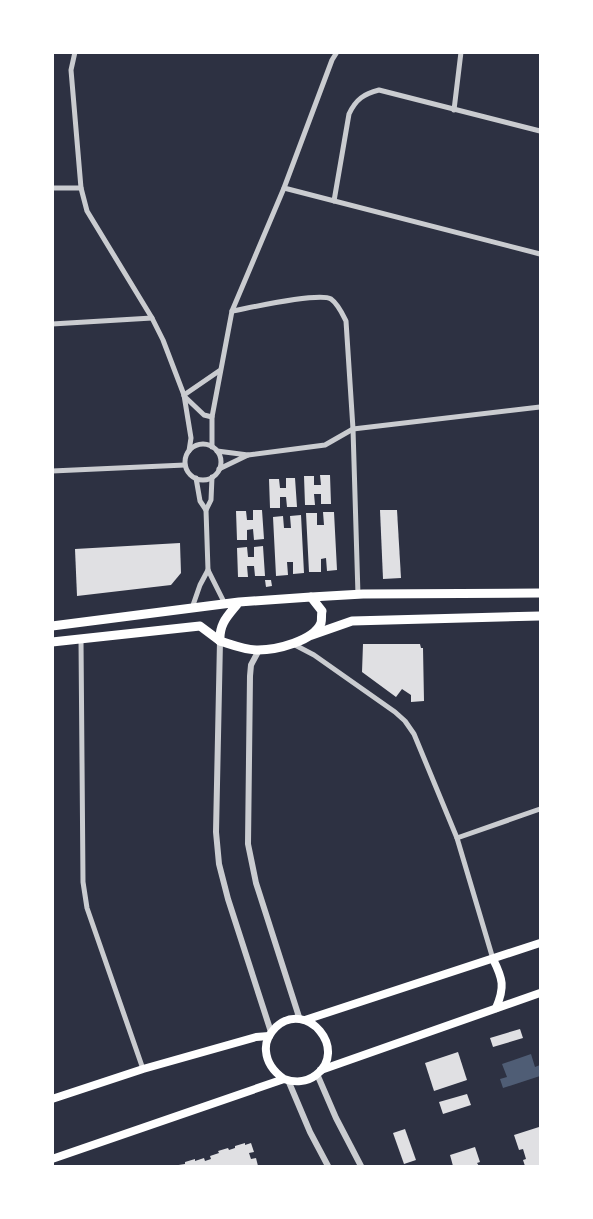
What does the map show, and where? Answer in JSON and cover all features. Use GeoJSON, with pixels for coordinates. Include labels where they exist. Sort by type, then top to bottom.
{"type":"FeatureCollection","features":[{"type":"Feature","properties":{"kind":"main road"},"geometry":{"type":"LineString","coordinates":[[52,626],[239,602],[311,597],[358,594],[540,593]]}},
{"type":"Feature","properties":{"kind":"main road"},"geometry":{"type":"LineString","coordinates":[[311,597],[322,611],[320,623],[312,635]]}},
{"type":"Feature","properties":{"kind":"main road"},"geometry":{"type":"LineString","coordinates":[[220,641],[220,627],[239,602]]}},
{"type":"Feature","properties":{"kind":"main road"},"geometry":{"type":"LineString","coordinates":[[52,642],[200,626],[220,641],[240,648],[259,650],[292,644],[352,621],[540,616]]}},
{"type":"Feature","properties":{"kind":"main road"},"geometry":{"type":"LineString","coordinates":[[52,1099],[143,1069],[270,1034],[286,1021],[302,1020],[493,959],[540,942]]}},
{"type":"Feature","properties":{"kind":"main road"},"geometry":{"type":"LineString","coordinates":[[493,959],[501,977],[502,987],[502,995],[496,1008]]}},
{"type":"Feature","properties":{"kind":"main road"},"geometry":{"type":"LineString","coordinates":[[52,1159],[286,1080],[303,1081],[319,1072],[540,993]]}},
{"type":"Feature","properties":{"kind":"main road"},"geometry":{"type":"LineString","coordinates":[[302,1020],[320,1029],[328,1045],[328,1055],[325,1064],[319,1072]]}},
{"type":"Feature","properties":{"kind":"main road"},"geometry":{"type":"LineString","coordinates":[[270,1034],[266,1057],[276,1073],[286,1080]]}},
{"type":"Feature","properties":{"kind":"street"},"geometry":{"type":"LineString","coordinates":[[75,52],[72,70],[81,188],[87,211],[152,318],[163,340],[184,396],[191,438],[189,451]]}},
{"type":"Feature","properties":{"kind":"street"},"geometry":{"type":"LineString","coordinates":[[212,447],[212,417],[219,371],[232,311],[284,188],[332,60],[337,52]]}},
{"type":"Feature","properties":{"kind":"street"},"geometry":{"type":"LineString","coordinates":[[454,110],[460,52]]}},
{"type":"Feature","properties":{"kind":"street"},"geometry":{"type":"LineString","coordinates":[[334,201],[348,114],[354,103],[365,94],[379,90],[540,132]]}},
{"type":"Feature","properties":{"kind":"street"},"geometry":{"type":"LineString","coordinates":[[52,188],[81,188]]}},
{"type":"Feature","properties":{"kind":"street"},"geometry":{"type":"LineString","coordinates":[[284,188],[540,254]]}},
{"type":"Feature","properties":{"kind":"street"},"geometry":{"type":"LineString","coordinates":[[232,311],[315,296],[330,298],[340,308],[346,321],[353,429],[358,594]]}},
{"type":"Feature","properties":{"kind":"street"},"geometry":{"type":"LineString","coordinates":[[52,324],[152,318]]}},
{"type":"Feature","properties":{"kind":"street"},"geometry":{"type":"LineString","coordinates":[[184,396],[219,371]]}},
{"type":"Feature","properties":{"kind":"street"},"geometry":{"type":"LineString","coordinates":[[184,396],[204,415],[212,417]]}},
{"type":"Feature","properties":{"kind":"street"},"geometry":{"type":"LineString","coordinates":[[219,469],[221,458],[212,447],[202,444],[192,447],[186,455],[186,465],[191,475],[196,478],[206,479],[212,477],[219,469],[248,456],[325,445],[353,429],[540,407]]}},
{"type":"Feature","properties":{"kind":"street"},"geometry":{"type":"LineString","coordinates":[[217,451],[248,456]]}},
{"type":"Feature","properties":{"kind":"street"},"geometry":{"type":"LineString","coordinates":[[52,472],[186,465]]}},
{"type":"Feature","properties":{"kind":"street"},"geometry":{"type":"LineString","coordinates":[[212,477],[211,500],[206,510],[208,570],[225,604]]}},
{"type":"Feature","properties":{"kind":"street"},"geometry":{"type":"LineString","coordinates":[[196,478],[200,501],[206,510]]}},
{"type":"Feature","properties":{"kind":"street"},"geometry":{"type":"LineString","coordinates":[[192,608],[200,585],[208,570]]}},
{"type":"Feature","properties":{"kind":"street"},"geometry":{"type":"LineString","coordinates":[[81,640],[83,882],[88,908],[143,1069]]}},
{"type":"Feature","properties":{"kind":"street"},"geometry":{"type":"LineString","coordinates":[[220,641],[216,832],[219,864],[270,1034]]}},
{"type":"Feature","properties":{"kind":"street"},"geometry":{"type":"LineString","coordinates":[[292,644],[314,655],[405,721],[414,734],[457,838],[493,959]]}},
{"type":"Feature","properties":{"kind":"street"},"geometry":{"type":"LineString","coordinates":[[259,650],[251,665],[250,676],[248,844],[256,884],[302,1020]]}},
{"type":"Feature","properties":{"kind":"street"},"geometry":{"type":"LineString","coordinates":[[457,838],[540,809]]}},
{"type":"Feature","properties":{"kind":"street"},"geometry":{"type":"LineString","coordinates":[[319,1072],[336,1118],[361,1166]]}},
{"type":"Feature","properties":{"kind":"street"},"geometry":{"type":"LineString","coordinates":[[286,1080],[328,1166]]}},
{"type":"Feature","properties":{"kind":"water"},"geometry":{"type":"Polygon","coordinates":[[[531,1054],[535,1067],[540,1065],[540,1076],[503,1088],[500,1079],[507,1077],[502,1064],[531,1054]]]}},
{"type":"Feature","properties":{"kind":"building"},"geometry":{"type":"Polygon","coordinates":[[[320,475],[330,475],[331,504],[321,504],[321,494],[314,494],[315,505],[305,505],[304,476],[314,476],[314,485],[321,485],[320,475]]]}},
{"type":"Feature","properties":{"kind":"building"},"geometry":{"type":"Polygon","coordinates":[[[286,478],[295,478],[297,507],[287,507],[286,497],[280,497],[280,508],[270,508],[269,479],[279,479],[280,488],[286,488],[286,478]]]}},
{"type":"Feature","properties":{"kind":"building"},"geometry":{"type":"Polygon","coordinates":[[[253,510],[262,510],[264,539],[254,540],[253,529],[247,530],[247,540],[237,540],[236,511],[246,511],[247,520],[253,520],[253,510]]]}},
{"type":"Feature","properties":{"kind":"building"},"geometry":{"type":"Polygon","coordinates":[[[380,510],[397,510],[401,578],[383,579],[380,510]]]}},
{"type":"Feature","properties":{"kind":"building"},"geometry":{"type":"Polygon","coordinates":[[[323,512],[334,512],[337,570],[327,571],[326,558],[321,559],[321,572],[309,572],[306,513],[317,513],[317,525],[324,525],[323,512]]]}},
{"type":"Feature","properties":{"kind":"building"},"geometry":{"type":"Polygon","coordinates":[[[301,515],[304,573],[293,574],[293,562],[287,562],[288,575],[276,576],[273,517],[283,516],[284,528],[291,528],[290,516],[301,515]]]}},
{"type":"Feature","properties":{"kind":"building"},"geometry":{"type":"Polygon","coordinates":[[[180,543],[181,573],[171,585],[77,596],[75,549],[180,543]]]}},
{"type":"Feature","properties":{"kind":"building"},"geometry":{"type":"Polygon","coordinates":[[[263,546],[265,576],[255,576],[254,566],[247,566],[248,577],[238,577],[237,548],[247,547],[248,557],[254,557],[254,547],[263,546]]]}},
{"type":"Feature","properties":{"kind":"building"},"geometry":{"type":"Polygon","coordinates":[[[265,580],[271,580],[272,586],[266,587],[265,580]]]}},
{"type":"Feature","properties":{"kind":"building"},"geometry":{"type":"Polygon","coordinates":[[[363,644],[420,644],[421,648],[423,648],[424,701],[411,702],[411,695],[402,689],[396,697],[362,672],[363,644]]]}},
{"type":"Feature","properties":{"kind":"building"},"geometry":{"type":"Polygon","coordinates":[[[520,1029],[523,1038],[493,1047],[490,1038],[520,1029]]]}},
{"type":"Feature","properties":{"kind":"building"},"geometry":{"type":"Polygon","coordinates":[[[458,1052],[467,1080],[434,1091],[425,1063],[458,1052]]]}},
{"type":"Feature","properties":{"kind":"building"},"geometry":{"type":"Polygon","coordinates":[[[467,1094],[471,1105],[443,1114],[439,1102],[467,1094]]]}},
{"type":"Feature","properties":{"kind":"building"},"geometry":{"type":"Polygon","coordinates":[[[539,1127],[540,1166],[525,1166],[523,1160],[526,1159],[523,1149],[519,1150],[514,1135],[539,1127]]]}},
{"type":"Feature","properties":{"kind":"building"},"geometry":{"type":"Polygon","coordinates":[[[405,1129],[416,1160],[404,1164],[393,1133],[405,1129]]]}},
{"type":"Feature","properties":{"kind":"building"},"geometry":{"type":"Polygon","coordinates":[[[245,1143],[245,1145],[251,1143],[254,1152],[249,1153],[251,1159],[256,1158],[258,1166],[172,1166],[185,1164],[185,1162],[195,1159],[195,1161],[204,1158],[205,1161],[211,1159],[210,1156],[219,1153],[218,1151],[228,1148],[229,1150],[245,1143]]]}},
{"type":"Feature","properties":{"kind":"building"},"geometry":{"type":"Polygon","coordinates":[[[475,1147],[480,1162],[477,1163],[479,1166],[453,1166],[450,1155],[475,1147]]]}}]}
